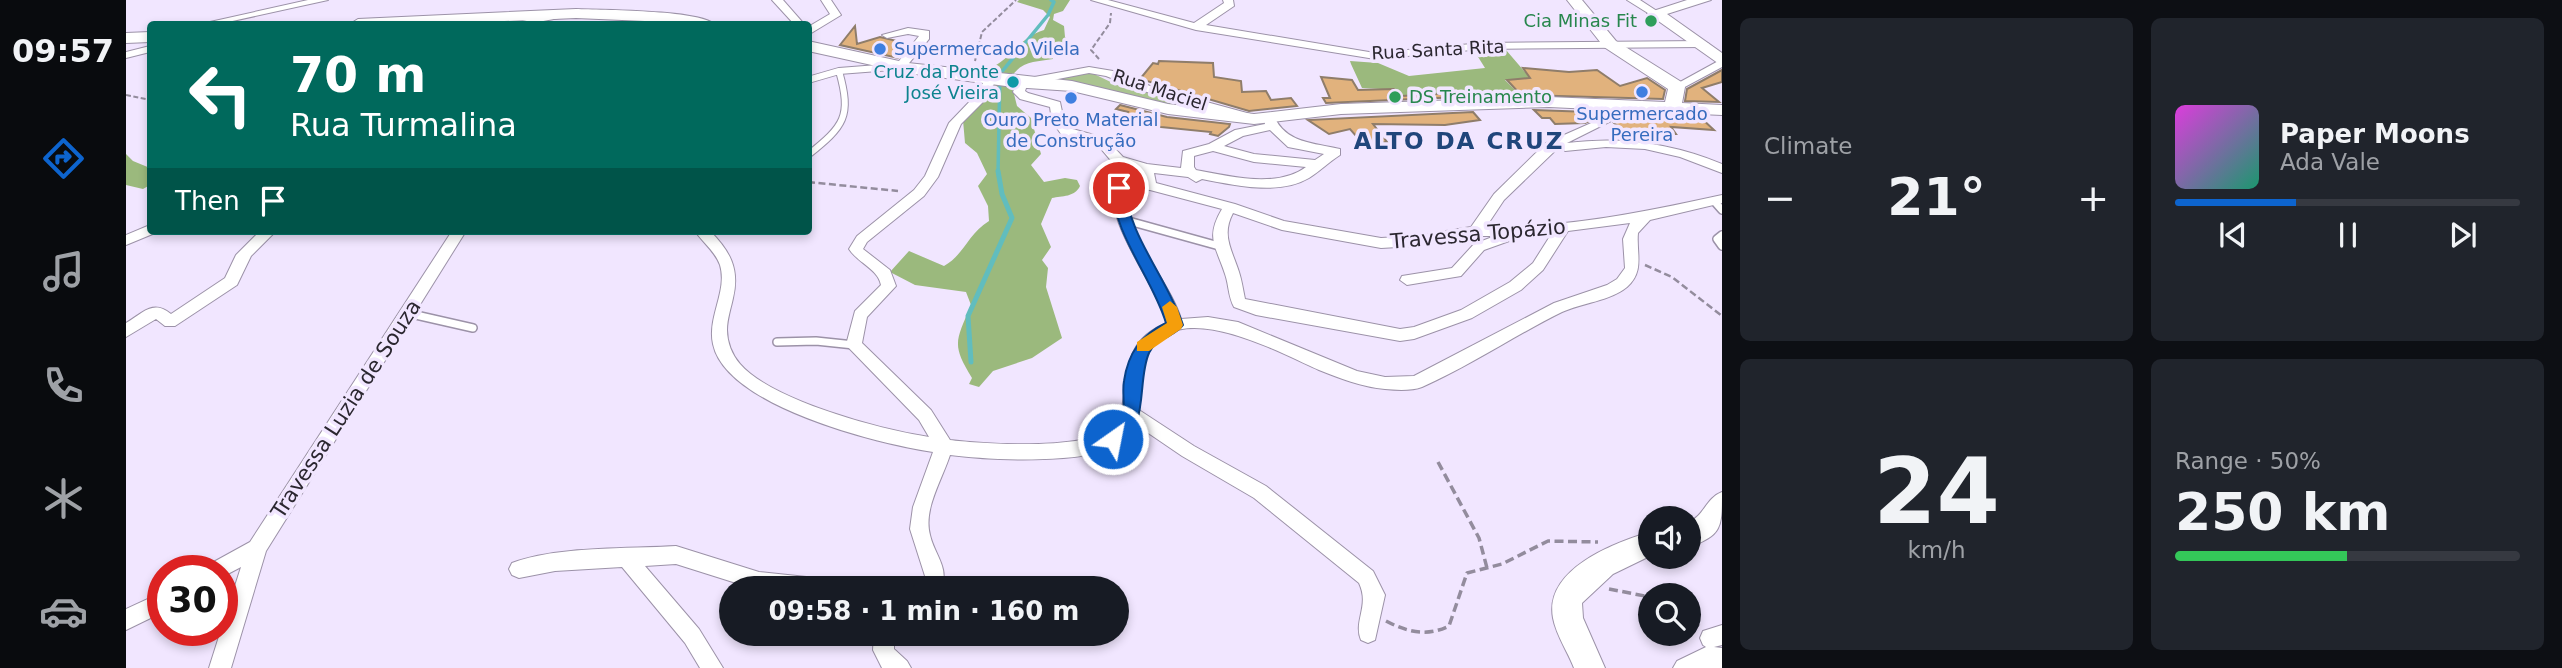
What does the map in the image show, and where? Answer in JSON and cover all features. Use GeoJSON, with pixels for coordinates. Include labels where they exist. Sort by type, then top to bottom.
{"type":"FeatureCollection","features":[{"type":"Feature","properties":{"kind":"main road"},"geometry":{"type":"LineString","coordinates":[[1574,0],[1610,44],[1677,87],[1673,107]]}},
{"type":"Feature","properties":{"kind":"main road"},"geometry":{"type":"LineString","coordinates":[[1655,13],[1704,0]]}},
{"type":"Feature","properties":{"kind":"main road"},"geometry":{"type":"LineString","coordinates":[[1655,13],[1703,44],[1722,61]]}},
{"type":"Feature","properties":{"kind":"main road"},"geometry":{"type":"LineString","coordinates":[[420,21],[566,14],[646,15],[686,21]]}},
{"type":"Feature","properties":{"kind":"main road"},"geometry":{"type":"LineString","coordinates":[[126,38],[147,40]]}},
{"type":"Feature","properties":{"kind":"main road"},"geometry":{"type":"LineString","coordinates":[[1703,44],[1722,41]]}},
{"type":"Feature","properties":{"kind":"main road","name":"Rua Maciel"},"geometry":{"type":"LineString","coordinates":[[812,47],[904,67],[1006,81],[1072,86],[1179,111],[1260,118],[1358,108],[1594,103],[1722,110]]}},
{"type":"Feature","properties":{"kind":"main road"},"geometry":{"type":"LineString","coordinates":[[1706,529],[1722,504]]}},
{"type":"Feature","properties":{"kind":"main road"},"geometry":{"type":"LineString","coordinates":[[1590,668],[1568,619],[1567,600],[1577,585],[1596,567],[1617,555],[1638,548]]}},
{"type":"Feature","properties":{"kind":"street"},"geometry":{"type":"LineString","coordinates":[[221,21],[323,0]]}},
{"type":"Feature","properties":{"kind":"street"},"geometry":{"type":"LineString","coordinates":[[777,0],[796,21]]}},
{"type":"Feature","properties":{"kind":"street"},"geometry":{"type":"LineString","coordinates":[[812,30],[836,15],[826,0]]}},
{"type":"Feature","properties":{"kind":"street","name":"Rua Santa Rita"},"geometry":{"type":"LineString","coordinates":[[1096,0],[1196,27],[1375,56],[1397,56],[1440,48],[1703,44]]}},
{"type":"Feature","properties":{"kind":"street"},"geometry":{"type":"LineString","coordinates":[[1196,27],[1230,4],[1228,0]]}},
{"type":"Feature","properties":{"kind":"street"},"geometry":{"type":"LineString","coordinates":[[1632,0],[1655,13]]}},
{"type":"Feature","properties":{"kind":"street"},"geometry":{"type":"LineString","coordinates":[[547,21],[566,14]]}},
{"type":"Feature","properties":{"kind":"street"},"geometry":{"type":"LineString","coordinates":[[887,35],[908,31],[925,33],[924,39],[904,67]]}},
{"type":"Feature","properties":{"kind":"street"},"geometry":{"type":"LineString","coordinates":[[126,55],[147,41]]}},
{"type":"Feature","properties":{"kind":"street"},"geometry":{"type":"LineString","coordinates":[[1677,87],[1722,61]]}},
{"type":"Feature","properties":{"kind":"street","name":"Rua Maciel"},"geometry":{"type":"LineString","coordinates":[[1006,81],[1089,70],[1110,73],[1151,90],[1260,118]]}},
{"type":"Feature","properties":{"kind":"street"},"geometry":{"type":"LineString","coordinates":[[937,576],[924,554],[919,527],[925,495],[940,463],[944,446],[925,415],[854,345],[860,315],[889,286],[888,277],[883,270],[858,253],[858,244],[919,193],[931,177],[955,123],[978,100],[1006,81],[1024,96],[1056,105],[1058,121],[1065,131],[1101,141],[1118,160],[1147,168],[1190,172],[1223,180],[1271,181],[1303,176],[1314,164],[1335,152],[1292,144],[1278,129],[1260,118],[1239,134],[1213,147],[1188,154],[1186,162],[1190,172],[1209,188]]}},
{"type":"Feature","properties":{"kind":"street"},"geometry":{"type":"LineString","coordinates":[[1476,231],[1499,197],[1555,142],[1585,132],[1605,121],[1594,103]]}},
{"type":"Feature","properties":{"kind":"street"},"geometry":{"type":"LineString","coordinates":[[1548,150],[1583,144],[1648,145],[1676,150],[1722,169]]}},
{"type":"Feature","properties":{"kind":"street"},"geometry":{"type":"LineString","coordinates":[[1213,147],[1254,158],[1314,164]]}},
{"type":"Feature","properties":{"kind":"street"},"geometry":{"type":"LineString","coordinates":[[1147,168],[1150,186],[1126,183],[1119,188],[1119,202],[1125,220],[1167,299],[1175,325]]}},
{"type":"Feature","properties":{"kind":"street","name":"Travessa Topázio"},"geometry":{"type":"LineString","coordinates":[[1150,186],[1315,233],[1381,243],[1415,242],[1476,231],[1530,232],[1562,229],[1720,204]]}},
{"type":"Feature","properties":{"kind":"street"},"geometry":{"type":"LineString","coordinates":[[1230,207],[1221,222],[1219,246],[1234,277],[1237,300],[1241,305],[1386,333],[1411,335],[1434,328],[1482,305],[1525,279],[1551,250],[1562,229]]}},
{"type":"Feature","properties":{"kind":"street"},"geometry":{"type":"LineString","coordinates":[[706,235],[727,258],[729,281],[718,332],[724,354],[741,375],[783,400],[847,427],[944,446],[1034,452],[1088,447],[1113,439],[1124,430],[1132,413],[1132,381],[1143,347],[1158,333],[1175,325],[1219,324],[1246,332],[1347,374],[1400,385],[1433,375],[1559,307],[1612,289],[1629,276],[1633,259],[1629,233],[1638,220],[1646,216]]}},
{"type":"Feature","properties":{"kind":"street"},"geometry":{"type":"LineString","coordinates":[[126,240],[147,231]]}},
{"type":"Feature","properties":{"kind":"street"},"geometry":{"type":"LineString","coordinates":[[1407,280],[1456,272],[1479,247],[1492,240],[1530,232]]}},
{"type":"Feature","properties":{"kind":"street"},"geometry":{"type":"LineString","coordinates":[[126,331],[157,312],[170,322],[232,281],[234,271],[250,244],[263,235]]}},
{"type":"Feature","properties":{"kind":"street","name":"Travessa Luzia de Souza"},"geometry":{"type":"LineString","coordinates":[[238,558],[257,548],[456,235]]}},
{"type":"Feature","properties":{"kind":"street"},"geometry":{"type":"LineString","coordinates":[[1132,413],[1188,451],[1260,492],[1366,576],[1375,589],[1375,609],[1368,633]]}},
{"type":"Feature","properties":{"kind":"street"},"geometry":{"type":"LineString","coordinates":[[220,668],[257,548]]}},
{"type":"Feature","properties":{"kind":"street"},"geometry":{"type":"LineString","coordinates":[[519,569],[555,562],[676,555],[743,576]]}},
{"type":"Feature","properties":{"kind":"street"},"geometry":{"type":"LineString","coordinates":[[626,558],[692,636],[712,668]]}},
{"type":"Feature","properties":{"kind":"street"},"geometry":{"type":"LineString","coordinates":[[126,620],[147,609]]}},
{"type":"Feature","properties":{"kind":"street"},"geometry":{"type":"LineString","coordinates":[[884,646],[884,653],[890,663],[900,668]]}},
{"type":"Feature","properties":{"kind":"street"},"geometry":{"type":"LineString","coordinates":[[1684,668],[1704,657],[1722,658]]}},
{"type":"Feature","properties":{"kind":"lane"},"geometry":{"type":"LineString","coordinates":[[812,79],[839,71],[904,67]]}},
{"type":"Feature","properties":{"kind":"lane"},"geometry":{"type":"LineString","coordinates":[[812,152],[836,133],[844,120],[848,108],[839,71]]}},
{"type":"Feature","properties":{"kind":"lane"},"geometry":{"type":"LineString","coordinates":[[1125,220],[1219,246]]}},
{"type":"Feature","properties":{"kind":"lane"},"geometry":{"type":"LineString","coordinates":[[1722,235],[1717,239],[1722,246]]}},
{"type":"Feature","properties":{"kind":"lane"},"geometry":{"type":"LineString","coordinates":[[407,313],[473,328]]}},
{"type":"Feature","properties":{"kind":"lane"},"geometry":{"type":"LineString","coordinates":[[777,342],[817,341],[854,345]]}},
{"type":"Feature","properties":{"kind":"path"},"geometry":{"type":"LineString","coordinates":[[971,77],[982,32],[1016,0]]}},
{"type":"Feature","properties":{"kind":"path"},"geometry":{"type":"LineString","coordinates":[[1091,50],[1110,23],[1111,6]]}},
{"type":"Feature","properties":{"kind":"path"},"geometry":{"type":"LineString","coordinates":[[126,95],[147,100]]}},
{"type":"Feature","properties":{"kind":"path"},"geometry":{"type":"LineString","coordinates":[[812,182],[919,193]]}},
{"type":"Feature","properties":{"kind":"path"},"geometry":{"type":"LineString","coordinates":[[1633,259],[1672,277],[1722,316]]}},
{"type":"Feature","properties":{"kind":"path"},"geometry":{"type":"LineString","coordinates":[[1438,462],[1479,538],[1487,568]]}},
{"type":"Feature","properties":{"kind":"path"},"geometry":{"type":"LineString","coordinates":[[1375,609],[1387,621],[1405,630],[1425,633],[1444,629],[1449,625],[1467,573],[1487,568],[1548,541],[1599,542]]}},
{"type":"Feature","properties":{"kind":"path"},"geometry":{"type":"LineString","coordinates":[[1577,585],[1638,595]]}},
{"type":"Feature","properties":{"kind":"green space"},"geometry":{"type":"Polygon","coordinates":[[[1070,0],[1063,11],[1054,14],[1053,20],[1064,26],[1070,48],[1052,54],[1053,59],[1026,64],[1012,76],[988,76],[989,68],[1003,61],[1035,33],[1044,30],[1050,17],[1043,10],[1017,2],[1070,0]]]}},
{"type":"Feature","properties":{"kind":"green space"},"geometry":{"type":"Polygon","coordinates":[[[1506,50],[1530,78],[1505,80],[1525,100],[1464,103],[1454,93],[1404,99],[1381,89],[1362,88],[1350,61],[1378,63],[1409,76],[1485,68],[1475,52],[1506,50]]]}},
{"type":"Feature","properties":{"kind":"green space"},"geometry":{"type":"Polygon","coordinates":[[[1075,73],[1094,74],[1117,85],[1219,112],[1184,108],[1042,79],[1075,73]]]}},
{"type":"Feature","properties":{"kind":"green space"},"geometry":{"type":"Polygon","coordinates":[[[994,84],[1012,86],[1017,106],[1031,118],[1041,154],[1031,165],[1044,182],[1065,178],[1077,180],[1080,186],[1072,194],[1052,198],[1041,224],[1051,247],[1042,260],[1048,268],[1046,287],[1062,338],[1032,358],[993,371],[979,387],[969,384],[972,378],[958,349],[959,335],[971,305],[966,292],[915,285],[890,272],[909,251],[944,266],[989,221],[988,206],[978,186],[987,174],[977,153],[965,143],[963,120],[987,96],[994,84]]]}},
{"type":"Feature","properties":{"kind":"green space"},"geometry":{"type":"Polygon","coordinates":[[[126,154],[133,161],[147,167],[147,187],[143,189],[126,185],[126,154]]]}},
{"type":"Feature","properties":{"kind":"building","name":"Supermercado Vilela"},"geometry":{"type":"Polygon","coordinates":[[[855,26],[857,44],[880,37],[910,44],[898,58],[840,45],[855,26]]]}},
{"type":"Feature","properties":{"kind":"building"},"geometry":{"type":"Polygon","coordinates":[[[1159,61],[1213,63],[1214,77],[1241,81],[1242,92],[1266,91],[1271,100],[1291,98],[1297,106],[1249,111],[1140,79],[1153,63],[1158,64],[1159,61]]]}},
{"type":"Feature","properties":{"kind":"building"},"geometry":{"type":"Polygon","coordinates":[[[1523,68],[1569,72],[1597,70],[1620,86],[1647,78],[1665,90],[1663,99],[1521,95],[1507,80],[1530,78],[1523,68]]]}},
{"type":"Feature","properties":{"kind":"building"},"geometry":{"type":"Polygon","coordinates":[[[1722,70],[1722,82],[1702,88],[1719,102],[1685,101],[1687,89],[1722,70]]]}},
{"type":"Feature","properties":{"kind":"building"},"geometry":{"type":"Polygon","coordinates":[[[1321,77],[1352,80],[1358,90],[1394,89],[1402,96],[1454,93],[1458,97],[1326,103],[1323,98],[1330,98],[1321,77]]]}},
{"type":"Feature","properties":{"kind":"building"},"geometry":{"type":"Polygon","coordinates":[[[1120,105],[1167,117],[1230,124],[1218,136],[1210,134],[1211,132],[1161,127],[1124,118],[1128,112],[1116,109],[1120,105]]]}},
{"type":"Feature","properties":{"kind":"building"},"geometry":{"type":"Polygon","coordinates":[[[1534,110],[1590,112],[1594,119],[1585,123],[1555,124],[1550,118],[1542,118],[1534,110]]]}},
{"type":"Feature","properties":{"kind":"building"},"geometry":{"type":"Polygon","coordinates":[[[1473,112],[1480,120],[1445,125],[1373,124],[1387,142],[1364,145],[1350,129],[1329,134],[1308,120],[1473,112]]]}},
{"type":"Feature","properties":{"kind":"building"},"geometry":{"type":"Polygon","coordinates":[[[1609,112],[1700,117],[1714,130],[1671,127],[1676,134],[1626,134],[1613,122],[1609,112]]]}},
{"type":"Feature","properties":{"kind":"waterway"},"geometry":{"type":"LineString","coordinates":[[998,171],[1000,74],[1048,15],[1054,2],[1051,0]]}},
{"type":"Feature","properties":{"kind":"waterway"},"geometry":{"type":"LineString","coordinates":[[971,362],[968,316],[1012,218],[1002,194],[998,171]]}},
{"type":"Feature","properties":{"kind":"slow traffic"},"geometry":{"type":"LineString","coordinates":[[1143,347],[1158,333],[1175,325],[1170,307]]}},
{"type":"Feature","properties":{"kind":"place","name":"Cia Minas Fit"},"geometry":{"type":"Point","coordinates":[1651,21]}},
{"type":"Feature","properties":{"kind":"place","name":"Supermercado Vilela"},"geometry":{"type":"Point","coordinates":[880,49]}},
{"type":"Feature","properties":{"kind":"place","name":"Cruz da Ponte José Vieira"},"geometry":{"type":"Point","coordinates":[1013,82]}},
{"type":"Feature","properties":{"kind":"place","name":"Supermercado Pereira"},"geometry":{"type":"Point","coordinates":[1642,92]}},
{"type":"Feature","properties":{"kind":"place","name":"DS Treinamento"},"geometry":{"type":"Point","coordinates":[1395,97]}},
{"type":"Feature","properties":{"kind":"place","name":"Ouro Preto Material de Construção"},"geometry":{"type":"Point","coordinates":[1071,98]}},
{"type":"Feature","properties":{"kind":"district","name":"ALTO DA CRUZ"},"geometry":{"type":"Point","coordinates":[1459,141]}},
{"type":"Feature","properties":{"kind":"route"},"geometry":{"type":"LineString","coordinates":[[1113,439],[1124,430],[1132,413],[1132,381],[1138,356],[1143,347],[1158,333],[1175,325],[1167,299],[1125,220],[1119,202],[1119,188]]}}]}
